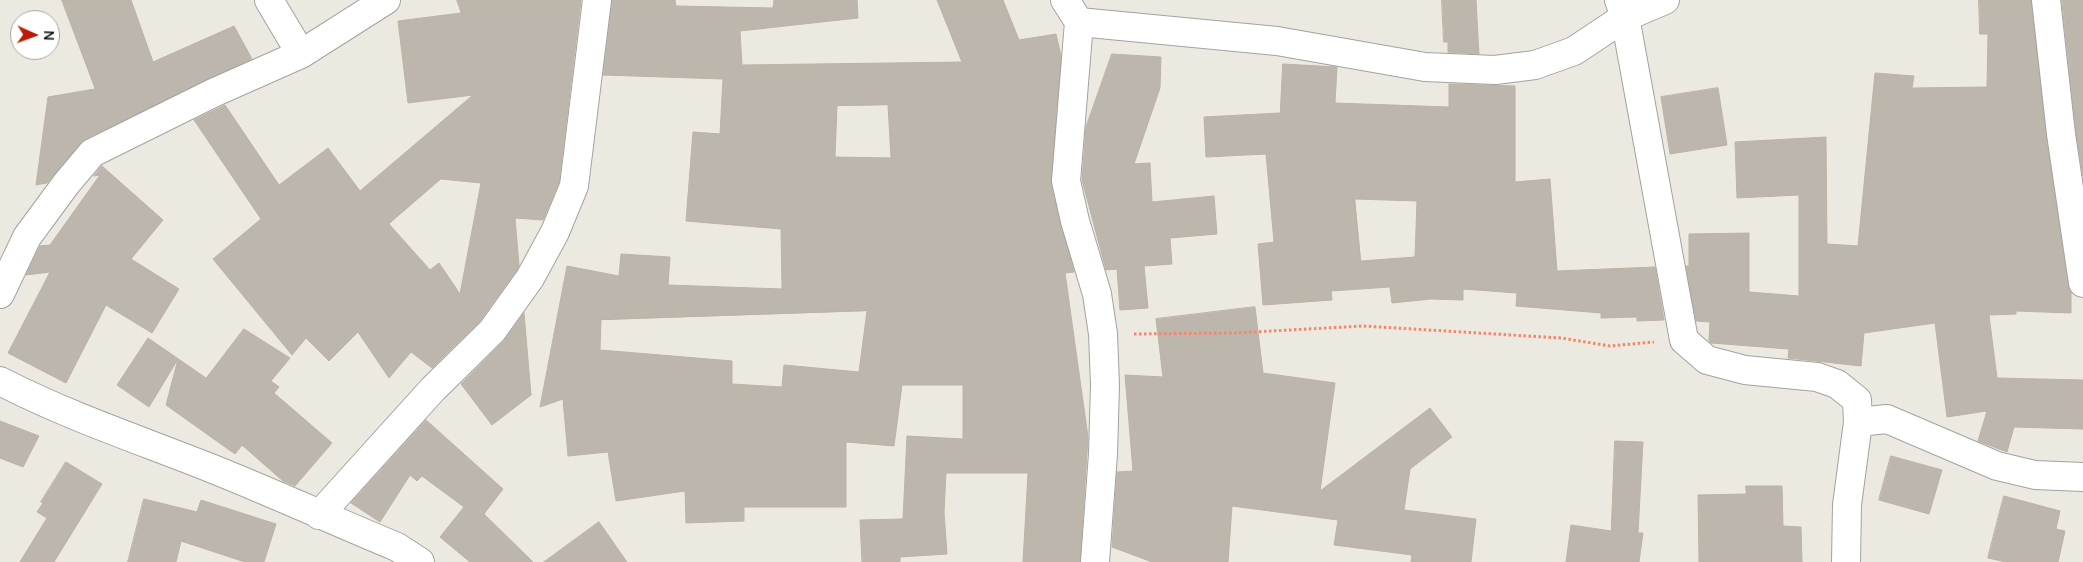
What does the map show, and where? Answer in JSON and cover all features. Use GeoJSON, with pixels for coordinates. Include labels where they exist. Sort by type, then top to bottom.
{"type":"FeatureCollection","features":[{"type":"Feature","properties":{"kind":"street"},"geometry":{"type":"LineString","coordinates":[[269,0],[301,54]]}},
{"type":"Feature","properties":{"kind":"street"},"geometry":{"type":"LineString","coordinates":[[0,294],[28,237],[66,184],[92,153],[213,93],[301,54],[386,0]]}},
{"type":"Feature","properties":{"kind":"street"},"geometry":{"type":"LineString","coordinates":[[319,515],[433,389],[492,331],[530,278],[554,232],[574,186],[597,0]]}},
{"type":"Feature","properties":{"kind":"street"},"geometry":{"type":"LineString","coordinates":[[1095,562],[1103,454],[1105,385],[1103,334],[1097,294],[1075,221],[1066,181],[1072,11],[1277,41],[1425,67],[1495,70],[1535,65],[1574,50],[1622,8],[1664,0]]}},
{"type":"Feature","properties":{"kind":"street"},"geometry":{"type":"LineString","coordinates":[[2046,0],[2061,134],[2083,283]]}},
{"type":"Feature","properties":{"kind":"street"},"geometry":{"type":"LineString","coordinates":[[1622,8],[1684,340],[1707,360],[1745,370],[1817,377],[1837,384],[1857,400],[1858,422],[1847,505],[1846,562]]}},
{"type":"Feature","properties":{"kind":"street"},"geometry":{"type":"LineString","coordinates":[[0,381],[41,402],[107,430],[208,467],[397,547],[420,562]]}},
{"type":"Feature","properties":{"kind":"street"},"geometry":{"type":"LineString","coordinates":[[1858,422],[1887,419],[1997,466],[2035,475],[2083,477]]}},
{"type":"Feature","properties":{"kind":"path"},"geometry":{"type":"LineString","coordinates":[[1103,334],[1234,333],[1363,326],[1561,338],[1610,346],[1684,340]]}},
{"type":"Feature","properties":{"kind":"building"},"geometry":{"type":"Polygon","coordinates":[[[62,0],[131,0],[153,62],[234,26],[252,59],[85,139],[47,183],[36,185],[48,97],[95,89],[62,0]]]}},
{"type":"Feature","properties":{"kind":"building"},"geometry":{"type":"Polygon","coordinates":[[[457,0],[581,0],[559,182],[543,220],[515,218],[519,265],[517,270],[480,321],[432,368],[411,352],[389,378],[358,332],[329,361],[306,338],[292,355],[213,259],[261,219],[194,120],[225,105],[279,185],[328,148],[360,191],[473,95],[408,103],[398,21],[461,13],[457,0]],[[441,179],[389,224],[430,270],[439,263],[460,294],[481,183],[441,179]]]}},
{"type":"Feature","properties":{"kind":"building"},"geometry":{"type":"Polygon","coordinates":[[[612,0],[675,0],[676,6],[773,8],[774,0],[857,0],[858,18],[740,31],[742,65],[962,62],[937,0],[1003,0],[1019,40],[1056,34],[1061,56],[1051,184],[1074,272],[1065,273],[1088,437],[1080,562],[1023,562],[1028,473],[946,473],[944,512],[947,554],[900,557],[900,562],[862,562],[860,520],[903,519],[907,436],[963,439],[963,385],[902,385],[894,446],[846,442],[846,507],[744,507],[744,521],[686,523],[685,491],[616,501],[608,452],[568,456],[563,399],[540,407],[567,266],[619,276],[621,254],[670,257],[668,285],[782,289],[781,229],[686,221],[693,132],[720,134],[723,79],[603,75],[612,0]],[[888,105],[837,106],[835,157],[891,158],[888,105]],[[867,311],[601,320],[600,350],[732,361],[732,384],[782,387],[784,365],[859,372],[867,311]]]}},
{"type":"Feature","properties":{"kind":"building"},"geometry":{"type":"Polygon","coordinates":[[[1442,0],[1476,0],[1479,54],[1448,52],[1448,42],[1444,42],[1442,0]]]}},
{"type":"Feature","properties":{"kind":"building"},"geometry":{"type":"Polygon","coordinates":[[[1979,0],[2031,0],[2046,136],[2068,285],[2071,293],[2071,313],[2016,311],[2016,314],[1989,315],[1997,378],[2083,380],[2083,429],[2014,427],[2007,452],[1978,441],[1987,411],[1947,417],[1935,323],[1864,333],[1861,366],[1788,358],[1789,349],[1711,343],[1709,341],[1710,322],[1696,321],[1686,266],[1689,266],[1689,234],[1749,233],[1749,292],[1799,296],[1799,195],[1737,198],[1735,142],[1826,137],[1827,244],[1858,246],[1875,73],[1914,76],[1912,88],[1987,87],[1988,34],[1980,34],[1979,0]]]}},
{"type":"Feature","properties":{"kind":"building"},"geometry":{"type":"Polygon","coordinates":[[[2062,0],[2083,0],[2083,176],[2076,132],[2062,0]]]}},
{"type":"Feature","properties":{"kind":"building"},"geometry":{"type":"Polygon","coordinates":[[[1112,54],[1161,57],[1160,88],[1134,164],[1150,163],[1152,202],[1214,196],[1217,234],[1170,238],[1172,264],[1144,266],[1148,308],[1120,310],[1117,269],[1106,270],[1082,180],[1086,127],[1112,54]]]}},
{"type":"Feature","properties":{"kind":"building"},"geometry":{"type":"Polygon","coordinates":[[[1283,64],[1337,67],[1335,103],[1449,107],[1449,84],[1515,86],[1515,182],[1550,179],[1557,271],[1655,267],[1664,320],[1637,321],[1637,317],[1601,318],[1601,313],[1516,306],[1517,293],[1463,289],[1463,300],[1431,299],[1392,303],[1390,287],[1331,291],[1332,300],[1263,305],[1258,244],[1274,242],[1266,154],[1206,157],[1204,117],[1280,113],[1283,64]],[[1355,199],[1361,261],[1415,257],[1417,201],[1355,199]]]}},
{"type":"Feature","properties":{"kind":"building"},"geometry":{"type":"Polygon","coordinates":[[[1718,88],[1727,145],[1670,154],[1661,97],[1718,88]]]}},
{"type":"Feature","properties":{"kind":"building"},"geometry":{"type":"Polygon","coordinates":[[[102,166],[163,220],[131,259],[179,289],[152,333],[106,305],[66,383],[8,353],[50,272],[26,275],[40,246],[50,245],[100,175],[94,176],[102,166]]]}},
{"type":"Feature","properties":{"kind":"building"},"geometry":{"type":"Polygon","coordinates":[[[1255,307],[1263,373],[1335,383],[1320,491],[1430,408],[1452,437],[1410,469],[1404,510],[1476,519],[1471,562],[1411,562],[1412,555],[1334,545],[1338,520],[1232,506],[1228,562],[1152,562],[1112,547],[1117,472],[1133,471],[1125,375],[1163,377],[1156,319],[1255,307]]]}},
{"type":"Feature","properties":{"kind":"building"},"geometry":{"type":"Polygon","coordinates":[[[524,313],[531,395],[492,425],[461,384],[503,342],[524,313]]]}},
{"type":"Feature","properties":{"kind":"building"},"geometry":{"type":"Polygon","coordinates":[[[244,329],[290,358],[271,381],[279,387],[274,393],[332,443],[295,486],[283,481],[242,445],[235,454],[166,405],[178,359],[149,407],[117,385],[148,338],[206,378],[244,329]]]}},
{"type":"Feature","properties":{"kind":"building"},"geometry":{"type":"Polygon","coordinates":[[[426,420],[503,489],[484,514],[533,562],[470,562],[440,537],[464,507],[422,476],[417,481],[410,475],[380,522],[351,503],[426,420]]]}},
{"type":"Feature","properties":{"kind":"building"},"geometry":{"type":"Polygon","coordinates":[[[0,421],[39,436],[23,467],[0,458],[0,421]]]}},
{"type":"Feature","properties":{"kind":"building"},"geometry":{"type":"Polygon","coordinates":[[[1615,441],[1643,442],[1638,533],[1643,533],[1639,562],[1566,562],[1571,525],[1611,531],[1615,441]]]}},
{"type":"Feature","properties":{"kind":"building"},"geometry":{"type":"Polygon","coordinates":[[[1891,456],[1942,470],[1929,514],[1879,500],[1891,456]]]}},
{"type":"Feature","properties":{"kind":"building"},"geometry":{"type":"Polygon","coordinates":[[[66,462],[102,484],[54,562],[20,562],[47,518],[37,512],[43,503],[41,502],[66,462]]]}},
{"type":"Feature","properties":{"kind":"building"},"geometry":{"type":"Polygon","coordinates":[[[1746,486],[1782,486],[1783,526],[1801,527],[1802,562],[1699,562],[1698,495],[1746,494],[1746,486]]]}},
{"type":"Feature","properties":{"kind":"building"},"geometry":{"type":"Polygon","coordinates":[[[2004,496],[2060,511],[2056,529],[2065,531],[2058,562],[2006,562],[1988,558],[2004,496]]]}},
{"type":"Feature","properties":{"kind":"building"},"geometry":{"type":"Polygon","coordinates":[[[144,499],[197,512],[201,500],[276,524],[264,562],[245,562],[181,541],[176,562],[128,562],[144,499]]]}},
{"type":"Feature","properties":{"kind":"building"},"geometry":{"type":"Polygon","coordinates":[[[599,522],[627,562],[544,562],[599,522]]]}}]}
